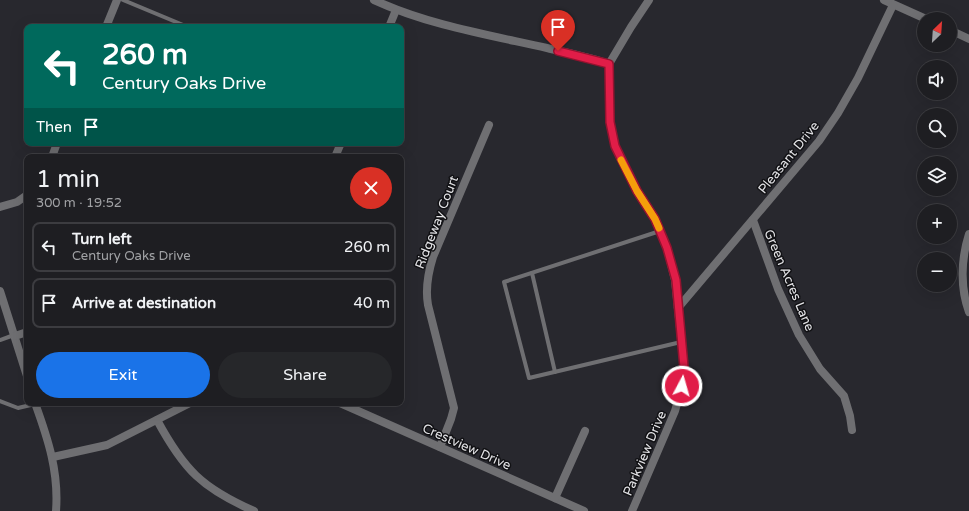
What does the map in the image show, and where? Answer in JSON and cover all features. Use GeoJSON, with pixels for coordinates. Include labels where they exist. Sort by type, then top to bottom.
{"type":"FeatureCollection","features":[{"type":"Feature","properties":{"kind":"street"},"geometry":{"type":"LineString","coordinates":[[107,24],[117,0]]}},
{"type":"Feature","properties":{"kind":"street"},"geometry":{"type":"LineString","coordinates":[[374,0],[396,10],[457,27],[587,57],[609,64],[649,0]]}},
{"type":"Feature","properties":{"kind":"street"},"geometry":{"type":"LineString","coordinates":[[884,0],[917,15]]}},
{"type":"Feature","properties":{"kind":"street","name":"Pleasant Drive"},"geometry":{"type":"LineString","coordinates":[[678,308],[807,156],[838,113],[858,78],[892,5]]}},
{"type":"Feature","properties":{"kind":"street"},"geometry":{"type":"LineString","coordinates":[[390,24],[396,10]]}},
{"type":"Feature","properties":{"kind":"street"},"geometry":{"type":"LineString","coordinates":[[957,33],[969,39]]}},
{"type":"Feature","properties":{"kind":"street","name":"Parkview Drive"},"geometry":{"type":"LineString","coordinates":[[609,64],[610,122],[615,146],[637,191],[655,219],[667,248],[676,280],[684,367],[682,386],[675,411],[632,511]]}},
{"type":"Feature","properties":{"kind":"street","name":"Ridgeway Court"},"geometry":{"type":"LineString","coordinates":[[440,447],[454,408],[428,305],[427,278],[433,256],[489,125]]}},
{"type":"Feature","properties":{"kind":"street"},"geometry":{"type":"LineString","coordinates":[[0,207],[17,202],[24,197]]}},
{"type":"Feature","properties":{"kind":"street","name":"Green Acres Lane"},"geometry":{"type":"LineString","coordinates":[[752,220],[778,289],[800,335],[820,369],[844,396],[850,416],[852,430]]}},
{"type":"Feature","properties":{"kind":"street"},"geometry":{"type":"LineString","coordinates":[[969,234],[963,264],[963,285],[969,312]]}},
{"type":"Feature","properties":{"kind":"street"},"geometry":{"type":"LineString","coordinates":[[0,291],[24,367]]}},
{"type":"Feature","properties":{"kind":"street"},"geometry":{"type":"LineString","coordinates":[[14,336],[24,333]]}},
{"type":"Feature","properties":{"kind":"street"},"geometry":{"type":"LineString","coordinates":[[36,406],[53,457],[56,511]]}},
{"type":"Feature","properties":{"kind":"street"},"geometry":{"type":"LineString","coordinates":[[53,457],[107,445],[184,406]]}},
{"type":"Feature","properties":{"kind":"street","name":"Crestview Drive"},"geometry":{"type":"LineString","coordinates":[[347,406],[584,511]]}},
{"type":"Feature","properties":{"kind":"street"},"geometry":{"type":"LineString","coordinates":[[157,420],[176,453],[199,479],[225,498],[254,511]]}},
{"type":"Feature","properties":{"kind":"street"},"geometry":{"type":"LineString","coordinates":[[555,498],[585,431]]}},
{"type":"Feature","properties":{"kind":"lane"},"geometry":{"type":"LineString","coordinates":[[123,0],[181,24]]}},
{"type":"Feature","properties":{"kind":"lane"},"geometry":{"type":"LineString","coordinates":[[660,231],[504,282],[529,378],[682,342]]}},
{"type":"Feature","properties":{"kind":"lane"},"geometry":{"type":"LineString","coordinates":[[532,273],[555,372]]}},
{"type":"Feature","properties":{"kind":"lane"},"geometry":{"type":"LineString","coordinates":[[0,340],[14,336]]}},
{"type":"Feature","properties":{"kind":"lane"},"geometry":{"type":"LineString","coordinates":[[0,401],[18,408],[25,406]]}},
{"type":"Feature","properties":{"kind":"slow traffic"},"geometry":{"type":"LineString","coordinates":[[621,160],[659,228]]}},
{"type":"Feature","properties":{"kind":"route"},"geometry":{"type":"LineString","coordinates":[[558,51],[609,64],[610,122],[615,146],[637,191],[655,219],[667,248],[676,280],[684,367],[682,386]]}}]}
